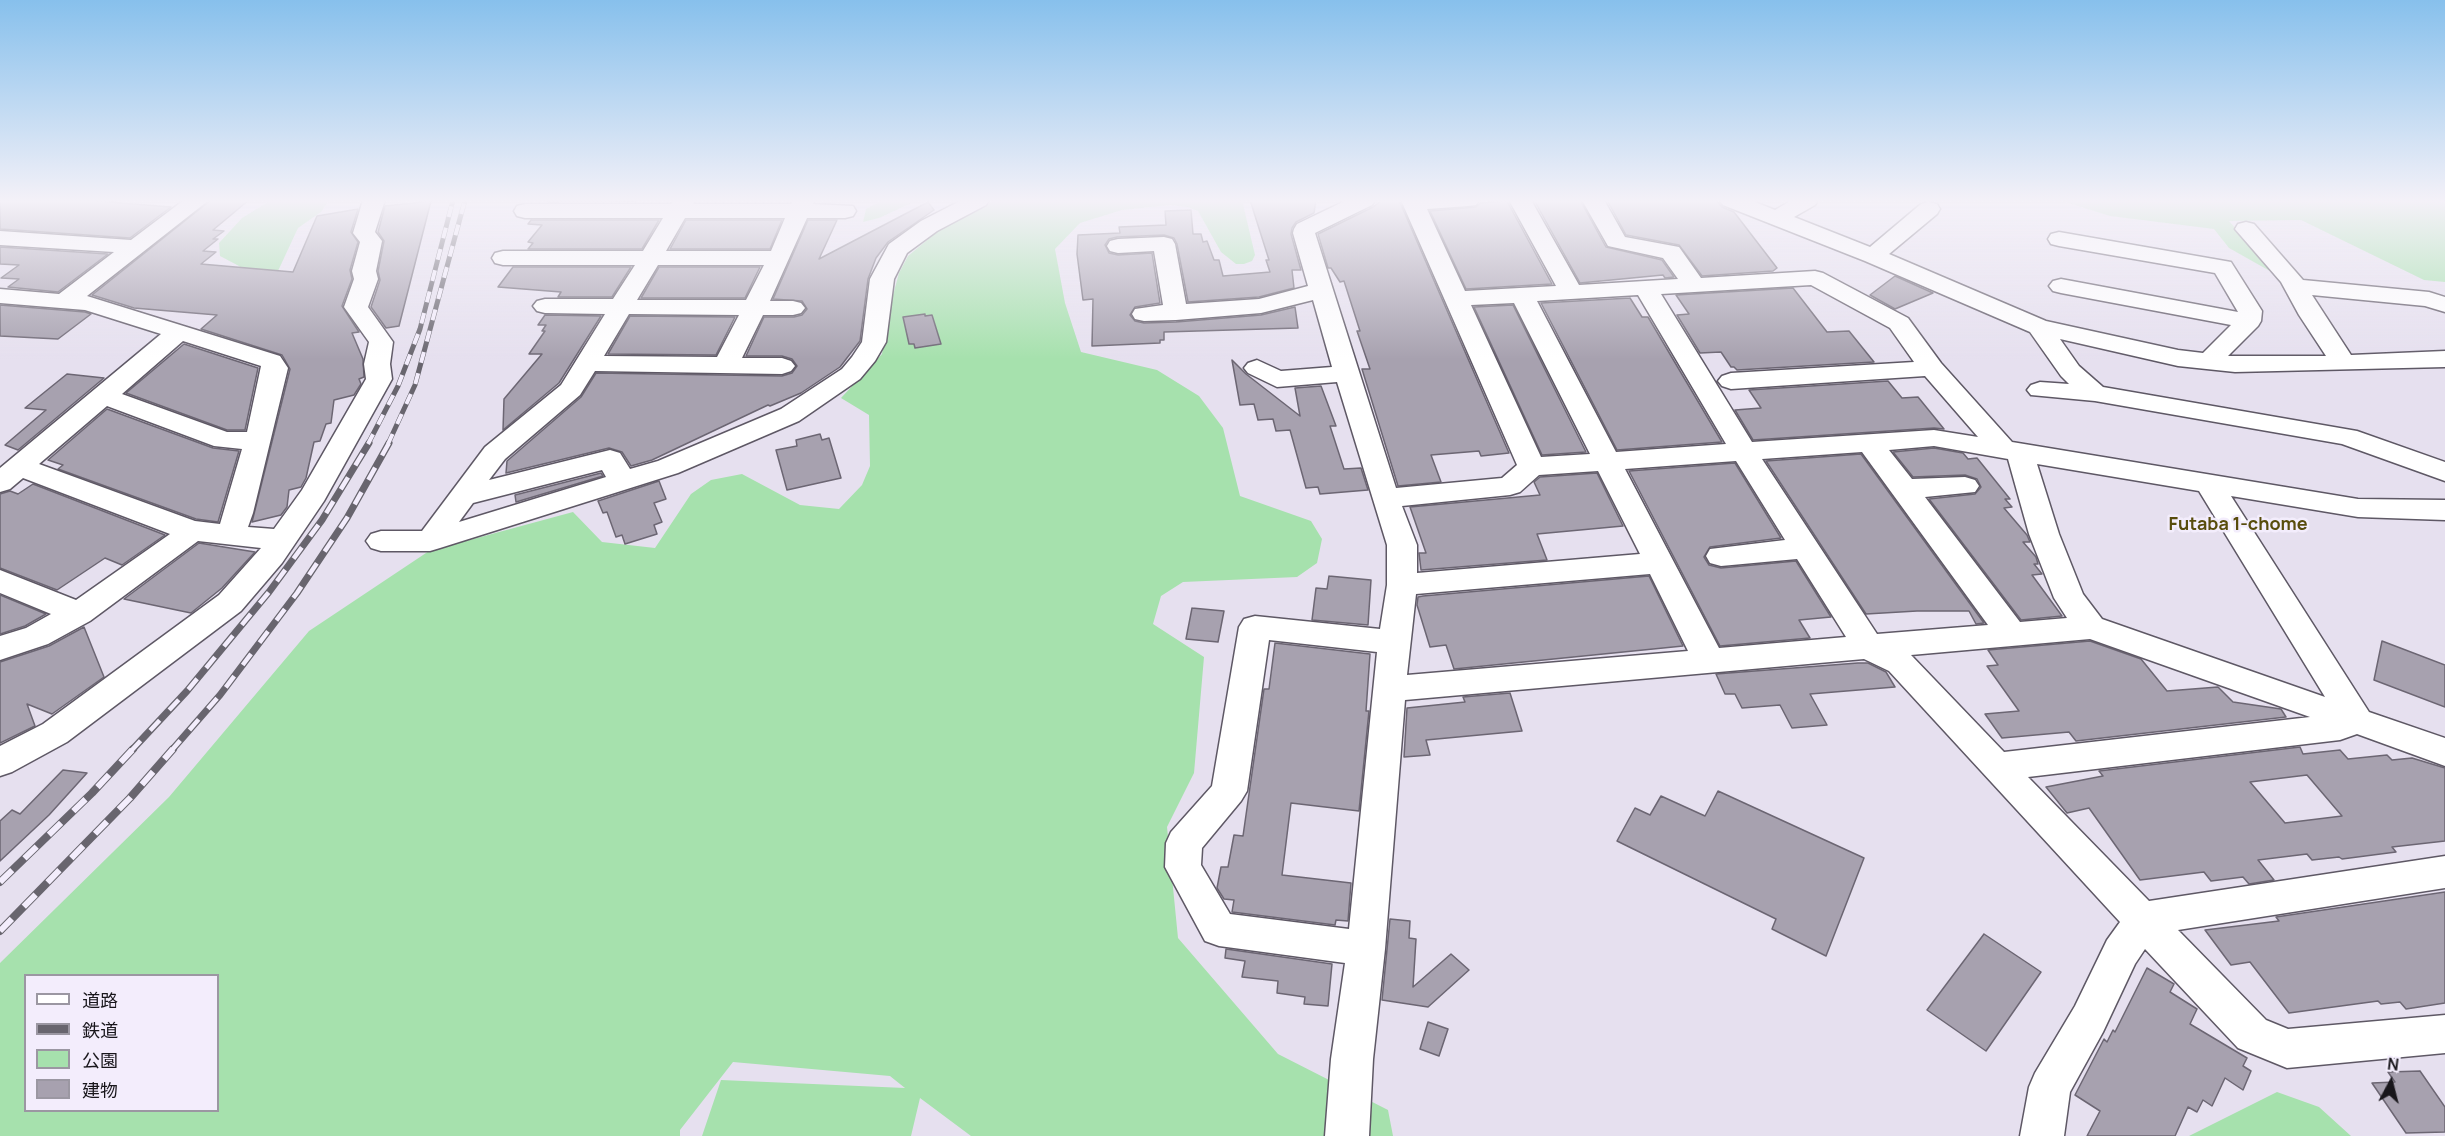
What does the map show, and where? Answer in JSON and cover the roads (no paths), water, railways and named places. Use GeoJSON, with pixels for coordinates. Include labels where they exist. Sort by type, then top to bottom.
{"type":"FeatureCollection","features":[{"type":"Feature","properties":{"kind":"street"},"geometry":{"type":"LineString","coordinates":[[66,300],[126,253]]}},
{"type":"Feature","properties":{"kind":"street"},"geometry":{"type":"LineString","coordinates":[[0,762],[56,733],[230,603],[282,540],[314,494],[379,379],[377,364],[381,342],[356,307],[366,279],[364,271],[368,253]]}},
{"type":"Feature","properties":{"kind":"street"},"geometry":{"type":"LineString","coordinates":[[430,541],[495,453],[571,390],[653,253]]}},
{"type":"Feature","properties":{"kind":"street"},"geometry":{"type":"LineString","coordinates":[[726,364],[781,253]]}},
{"type":"Feature","properties":{"kind":"street"},"geometry":{"type":"LineString","coordinates":[[381,541],[430,541],[623,482],[669,467],[790,415],[851,374],[874,342],[882,279],[895,253]]}},
{"type":"Feature","properties":{"kind":"street"},"geometry":{"type":"LineString","coordinates":[[1166,253],[1176,313]]}},
{"type":"Feature","properties":{"kind":"street"},"geometry":{"type":"LineString","coordinates":[[1311,253],[1385,498],[1402,545],[1402,585],[1394,642],[1366,949],[1352,1059],[1347,1136]]}},
{"type":"Feature","properties":{"kind":"street"},"geometry":{"type":"LineString","coordinates":[[1436,253],[1532,467]]}},
{"type":"Feature","properties":{"kind":"street"},"geometry":{"type":"LineString","coordinates":[[1549,253],[1571,292]]}},
{"type":"Feature","properties":{"kind":"street"},"geometry":{"type":"LineString","coordinates":[[1672,253],[1694,285]]}},
{"type":"Feature","properties":{"kind":"street"},"geometry":{"type":"LineString","coordinates":[[1865,253],[2039,327],[2158,354],[2209,361],[2273,365],[2445,359]]}},
{"type":"Feature","properties":{"kind":"street"},"geometry":{"type":"LineString","coordinates":[[1873,256],[1877,253]]}},
{"type":"Feature","properties":{"kind":"street"},"geometry":{"type":"LineString","coordinates":[[2144,253],[2223,267],[2250,311],[2248,321],[2209,361]]}},
{"type":"Feature","properties":{"kind":"street"},"geometry":{"type":"LineString","coordinates":[[2267,253],[2295,286],[2311,315],[2344,363]]}},
{"type":"Feature","properties":{"kind":"street"},"geometry":{"type":"LineString","coordinates":[[503,258],[779,258]]}},
{"type":"Feature","properties":{"kind":"street"},"geometry":{"type":"LineString","coordinates":[[1456,299],[1815,278],[1899,323],[1932,368],[2012,451],[2069,598],[2091,627]]}},
{"type":"Feature","properties":{"kind":"street"},"geometry":{"type":"LineString","coordinates":[[2061,286],[2248,321]]}},
{"type":"Feature","properties":{"kind":"street"},"geometry":{"type":"LineString","coordinates":[[2295,286],[2429,299],[2445,305]]}},
{"type":"Feature","properties":{"kind":"street"},"geometry":{"type":"LineString","coordinates":[[1645,287],[1743,452],[1869,647],[1900,663],[2252,1034],[2287,1049],[2445,1034]]}},
{"type":"Feature","properties":{"kind":"street"},"geometry":{"type":"LineString","coordinates":[[1144,314],[1261,306],[1300,294],[1322,292]]}},
{"type":"Feature","properties":{"kind":"street"},"geometry":{"type":"LineString","coordinates":[[1522,295],[1710,662]]}},
{"type":"Feature","properties":{"kind":"street"},"geometry":{"type":"LineString","coordinates":[[0,296],[87,303],[271,361],[275,368],[239,513],[230,535]]}},
{"type":"Feature","properties":{"kind":"street"},"geometry":{"type":"LineString","coordinates":[[545,306],[793,308]]}},
{"type":"Feature","properties":{"kind":"street"},"geometry":{"type":"LineString","coordinates":[[2039,327],[2070,370],[2095,393]]}},
{"type":"Feature","properties":{"kind":"street"},"geometry":{"type":"LineString","coordinates":[[9,475],[178,332]]}},
{"type":"Feature","properties":{"kind":"street"},"geometry":{"type":"LineString","coordinates":[[587,363],[782,366]]}},
{"type":"Feature","properties":{"kind":"street"},"geometry":{"type":"LineString","coordinates":[[1257,368],[1277,379],[1347,374]]}},
{"type":"Feature","properties":{"kind":"street"},"geometry":{"type":"LineString","coordinates":[[1731,381],[1932,368]]}},
{"type":"Feature","properties":{"kind":"street"},"geometry":{"type":"LineString","coordinates":[[2040,390],[2095,393],[2347,437],[2445,471]]}},
{"type":"Feature","properties":{"kind":"street"},"geometry":{"type":"LineString","coordinates":[[103,396],[224,440],[257,441]]}},
{"type":"Feature","properties":{"kind":"street"},"geometry":{"type":"LineString","coordinates":[[1385,498],[1510,486],[1532,467],[1934,438],[2358,508],[2445,510]]}},
{"type":"Feature","properties":{"kind":"street"},"geometry":{"type":"LineString","coordinates":[[1870,443],[2013,635]]}},
{"type":"Feature","properties":{"kind":"street"},"geometry":{"type":"LineString","coordinates":[[464,496],[610,459],[623,482]]}},
{"type":"Feature","properties":{"kind":"street"},"geometry":{"type":"LineString","coordinates":[[9,475],[192,531],[282,540]]}},
{"type":"Feature","properties":{"kind":"street"},"geometry":{"type":"LineString","coordinates":[[2208,483],[2357,720]]}},
{"type":"Feature","properties":{"kind":"street"},"geometry":{"type":"LineString","coordinates":[[1905,489],[1965,486]]}},
{"type":"Feature","properties":{"kind":"street"},"geometry":{"type":"LineString","coordinates":[[0,648],[37,636],[78,613],[192,531]]}},
{"type":"Feature","properties":{"kind":"street"},"geometry":{"type":"LineString","coordinates":[[1721,556],[1805,548]]}},
{"type":"Feature","properties":{"kind":"street"},"geometry":{"type":"LineString","coordinates":[[1402,585],[1658,563]]}},
{"type":"Feature","properties":{"kind":"street"},"geometry":{"type":"LineString","coordinates":[[0,581],[78,613]]}},
{"type":"Feature","properties":{"kind":"street"},"geometry":{"type":"LineString","coordinates":[[1366,949],[1219,929],[1183,867],[1184,843],[1229,791],[1256,627],[1394,642]]}},
{"type":"Feature","properties":{"kind":"street"},"geometry":{"type":"LineString","coordinates":[[1390,689],[2091,627],[2445,752]]}},
{"type":"Feature","properties":{"kind":"street"},"geometry":{"type":"LineString","coordinates":[[1996,766],[2340,727],[2357,720]]}},
{"type":"Feature","properties":{"kind":"street"},"geometry":{"type":"LineString","coordinates":[[2042,1136],[2050,1087],[2089,1019],[2121,952],[2143,919],[2445,872]]}},
{"type":"Feature","properties":{"kind":"railway"},"geometry":{"type":"LineString","coordinates":[[368,444],[398,386],[420,329],[439,253]]}},
{"type":"Feature","properties":{"kind":"railway"},"geometry":{"type":"LineString","coordinates":[[388,444],[415,385],[451,253]]}},
{"type":"Feature","properties":{"kind":"railway"},"geometry":{"type":"LineString","coordinates":[[131,751],[187,691],[269,592],[322,520],[369,443]]}},
{"type":"Feature","properties":{"kind":"railway"},"geometry":{"type":"LineString","coordinates":[[171,751],[220,695],[297,593],[347,518],[389,443]]}},
{"type":"Feature","properties":{"kind":"railway"},"geometry":{"type":"LineString","coordinates":[[0,882],[92,793],[133,749]]}},
{"type":"Feature","properties":{"kind":"railway"},"geometry":{"type":"LineString","coordinates":[[0,931],[130,798],[173,749]]}},
{"type":"Feature","properties":{"kind":"district","name":"Futaba 1-chome"},"geometry":{"type":"Point","coordinates":[2238,525]}}]}
